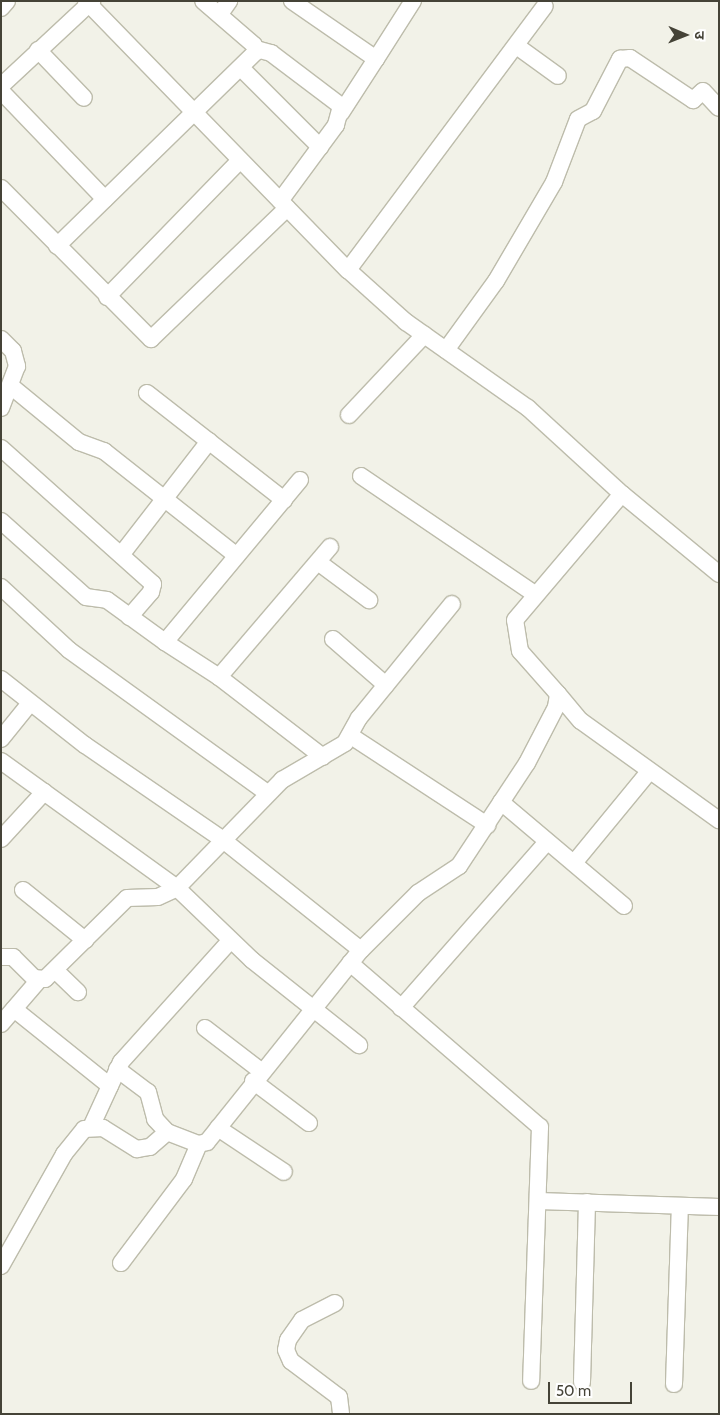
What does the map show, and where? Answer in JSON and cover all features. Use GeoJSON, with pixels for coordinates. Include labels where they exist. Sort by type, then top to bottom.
{"type":"FeatureCollection","features":[{"type":"Feature","properties":{"kind":"street"},"geometry":{"type":"LineString","coordinates":[[1,8],[7,1]]}},
{"type":"Feature","properties":{"kind":"street"},"geometry":{"type":"LineString","coordinates":[[203,1],[224,8],[256,49],[272,53],[336,100],[341,113]]}},
{"type":"Feature","properties":{"kind":"street"},"geometry":{"type":"LineString","coordinates":[[1,188],[144,335],[154,339],[283,205],[413,1]]}},
{"type":"Feature","properties":{"kind":"street"},"geometry":{"type":"LineString","coordinates":[[1,86],[89,2],[283,205],[348,270],[424,335],[528,408],[622,494],[719,574]]}},
{"type":"Feature","properties":{"kind":"street"},"geometry":{"type":"LineString","coordinates":[[302,4],[376,59]]}},
{"type":"Feature","properties":{"kind":"street"},"geometry":{"type":"LineString","coordinates":[[348,270],[518,47],[545,6]]}},
{"type":"Feature","properties":{"kind":"street"},"geometry":{"type":"LineString","coordinates":[[518,47],[558,76]]}},
{"type":"Feature","properties":{"kind":"street"},"geometry":{"type":"LineString","coordinates":[[57,246],[241,68],[256,49]]}},
{"type":"Feature","properties":{"kind":"street"},"geometry":{"type":"LineString","coordinates":[[38,50],[84,98]]}},
{"type":"Feature","properties":{"kind":"street"},"geometry":{"type":"LineString","coordinates":[[446,350],[496,281],[554,182],[578,119],[593,111],[620,59],[626,57],[637,63],[693,100],[703,91],[719,108]]}},
{"type":"Feature","properties":{"kind":"street"},"geometry":{"type":"LineString","coordinates":[[241,68],[320,147]]}},
{"type":"Feature","properties":{"kind":"street"},"geometry":{"type":"LineString","coordinates":[[1,91],[105,199]]}},
{"type":"Feature","properties":{"kind":"street"},"geometry":{"type":"LineString","coordinates":[[107,297],[240,160]]}},
{"type":"Feature","properties":{"kind":"street"},"geometry":{"type":"LineString","coordinates":[[349,415],[424,335]]}},
{"type":"Feature","properties":{"kind":"street"},"geometry":{"type":"LineString","coordinates":[[1,339],[17,360],[12,387],[1,408]]}},
{"type":"Feature","properties":{"kind":"street"},"geometry":{"type":"LineString","coordinates":[[12,387],[80,442],[104,451],[164,502],[237,556]]}},
{"type":"Feature","properties":{"kind":"street"},"geometry":{"type":"LineString","coordinates":[[147,393],[284,500]]}},
{"type":"Feature","properties":{"kind":"street"},"geometry":{"type":"LineString","coordinates":[[120,556],[164,502],[209,441]]}},
{"type":"Feature","properties":{"kind":"street"},"geometry":{"type":"LineString","coordinates":[[1,448],[153,586],[129,617]]}},
{"type":"Feature","properties":{"kind":"street"},"geometry":{"type":"LineString","coordinates":[[361,476],[533,593]]}},
{"type":"Feature","properties":{"kind":"street"},"geometry":{"type":"LineString","coordinates":[[165,642],[300,480]]}},
{"type":"Feature","properties":{"kind":"street"},"geometry":{"type":"LineString","coordinates":[[622,494],[533,593],[515,620],[515,638],[520,651],[581,720],[648,773],[719,820]]}},
{"type":"Feature","properties":{"kind":"street"},"geometry":{"type":"LineString","coordinates":[[1,521],[86,597],[107,600],[165,642],[219,677],[323,757]]}},
{"type":"Feature","properties":{"kind":"street"},"geometry":{"type":"LineString","coordinates":[[219,677],[330,547]]}},
{"type":"Feature","properties":{"kind":"street"},"geometry":{"type":"LineString","coordinates":[[318,562],[369,600]]}},
{"type":"Feature","properties":{"kind":"street"},"geometry":{"type":"LineString","coordinates":[[1,587],[69,650],[267,793]]}},
{"type":"Feature","properties":{"kind":"street"},"geometry":{"type":"LineString","coordinates":[[1,1024],[40,980],[55,970],[127,898],[158,897],[177,888],[267,793],[289,775],[323,757],[351,736],[386,685],[452,604]]}},
{"type":"Feature","properties":{"kind":"street"},"geometry":{"type":"LineString","coordinates":[[333,639],[386,685]]}},
{"type":"Feature","properties":{"kind":"street"},"geometry":{"type":"LineString","coordinates":[[1,679],[30,703],[223,840],[361,950]]}},
{"type":"Feature","properties":{"kind":"street"},"geometry":{"type":"LineString","coordinates":[[117,1069],[148,1092],[155,1119],[166,1132],[199,1144],[211,1139],[257,1076],[316,1009],[361,950],[418,894],[452,874],[487,825],[535,747],[556,707],[558,694]]}},
{"type":"Feature","properties":{"kind":"street"},"geometry":{"type":"LineString","coordinates":[[1,739],[30,703]]}},
{"type":"Feature","properties":{"kind":"street"},"geometry":{"type":"LineString","coordinates":[[351,736],[487,825]]}},
{"type":"Feature","properties":{"kind":"street"},"geometry":{"type":"LineString","coordinates":[[1,761],[177,888],[230,941],[359,1045]]}},
{"type":"Feature","properties":{"kind":"street"},"geometry":{"type":"LineString","coordinates":[[574,864],[648,773]]}},
{"type":"Feature","properties":{"kind":"street"},"geometry":{"type":"LineString","coordinates":[[1,840],[44,792]]}},
{"type":"Feature","properties":{"kind":"street"},"geometry":{"type":"LineString","coordinates":[[501,802],[624,906]]}},
{"type":"Feature","properties":{"kind":"street"},"geometry":{"type":"LineString","coordinates":[[401,1008],[547,842]]}},
{"type":"Feature","properties":{"kind":"street"},"geometry":{"type":"LineString","coordinates":[[24,890],[85,940]]}},
{"type":"Feature","properties":{"kind":"street"},"geometry":{"type":"LineString","coordinates":[[1,1266],[64,1154],[92,1125],[117,1069],[230,941]]}},
{"type":"Feature","properties":{"kind":"street"},"geometry":{"type":"LineString","coordinates":[[1,957],[12,958],[40,980]]}},
{"type":"Feature","properties":{"kind":"street"},"geometry":{"type":"LineString","coordinates":[[350,963],[536,1121],[541,1135],[530,1381]]}},
{"type":"Feature","properties":{"kind":"street"},"geometry":{"type":"LineString","coordinates":[[55,970],[78,992]]}},
{"type":"Feature","properties":{"kind":"street"},"geometry":{"type":"LineString","coordinates":[[14,1009],[110,1086]]}},
{"type":"Feature","properties":{"kind":"street"},"geometry":{"type":"LineString","coordinates":[[205,1028],[310,1123]]}},
{"type":"Feature","properties":{"kind":"street"},"geometry":{"type":"LineString","coordinates":[[92,1125],[137,1149],[150,1146],[166,1132]]}},
{"type":"Feature","properties":{"kind":"street"},"geometry":{"type":"LineString","coordinates":[[218,1128],[284,1172]]}},
{"type":"Feature","properties":{"kind":"street"},"geometry":{"type":"LineString","coordinates":[[121,1263],[184,1179],[199,1144]]}},
{"type":"Feature","properties":{"kind":"street"},"geometry":{"type":"LineString","coordinates":[[539,1201],[719,1207]]}},
{"type":"Feature","properties":{"kind":"street"},"geometry":{"type":"LineString","coordinates":[[582,1382],[587,1202]]}},
{"type":"Feature","properties":{"kind":"street"},"geometry":{"type":"LineString","coordinates":[[674,1384],[680,1207]]}},
{"type":"Feature","properties":{"kind":"street"},"geometry":{"type":"LineString","coordinates":[[334,1303],[302,1320],[288,1340],[286,1350],[291,1361],[339,1397],[341,1414]]}}]}
